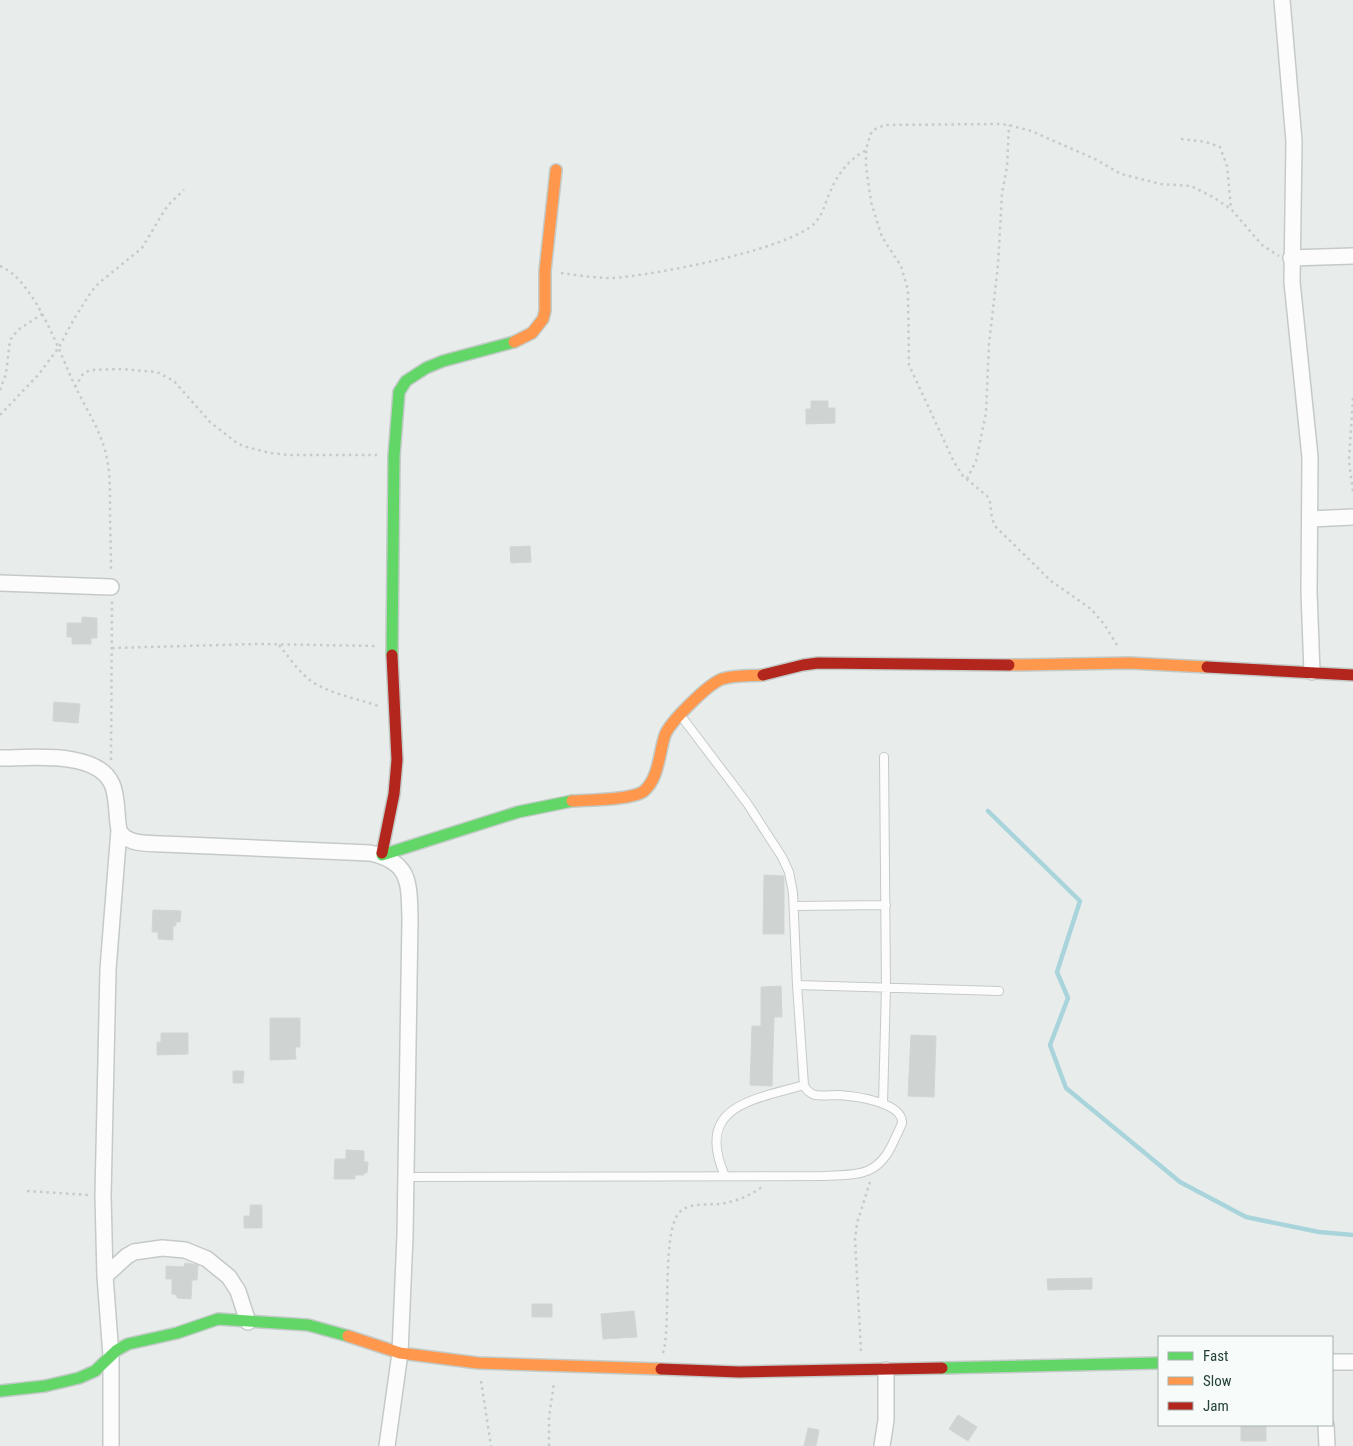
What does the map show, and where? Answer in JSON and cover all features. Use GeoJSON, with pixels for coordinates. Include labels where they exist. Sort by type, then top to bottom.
{"type":"FeatureCollection","features":[{"type":"Feature","properties":{"kind":"street"},"geometry":{"type":"LineString","coordinates":[[1282,0],[1294,141],[1292,282],[1310,457],[1308,592],[1312,672]]}},
{"type":"Feature","properties":{"kind":"street"},"geometry":{"type":"LineString","coordinates":[[382,856],[394,794],[397,760],[392,646],[394,456],[397,398],[404,384],[411,376],[443,361],[512,342],[532,333],[543,319],[545,311],[545,271],[556,170]]}},
{"type":"Feature","properties":{"kind":"street"},"geometry":{"type":"LineString","coordinates":[[1291,258],[1353,256]]}},
{"type":"Feature","properties":{"kind":"street"},"geometry":{"type":"LineString","coordinates":[[1310,519],[1353,517]]}},
{"type":"Feature","properties":{"kind":"street"},"geometry":{"type":"LineString","coordinates":[[0,584],[111,587]]}},
{"type":"Feature","properties":{"kind":"street"},"geometry":{"type":"LineString","coordinates":[[382,856],[518,812],[572,801],[620,798],[639,794],[653,780],[666,733],[679,715],[712,685],[726,677],[767,675],[818,663],[1013,665],[1129,663],[1353,674]]}},
{"type":"Feature","properties":{"kind":"street"},"geometry":{"type":"LineString","coordinates":[[0,758],[84,761],[97,767],[106,775],[111,781],[114,793],[119,830],[108,969],[103,1196],[105,1276],[111,1356],[111,1446]]}},
{"type":"Feature","properties":{"kind":"street"},"geometry":{"type":"LineString","coordinates":[[119,830],[125,838],[139,842],[353,851],[390,859],[401,867],[408,879],[405,1236],[400,1353],[387,1446]]}},
{"type":"Feature","properties":{"kind":"street"},"geometry":{"type":"LineString","coordinates":[[105,1276],[134,1252],[162,1248],[185,1250],[207,1260],[229,1277],[238,1291],[248,1322]]}},
{"type":"Feature","properties":{"kind":"street"},"geometry":{"type":"LineString","coordinates":[[0,1391],[76,1379],[98,1370],[117,1349],[126,1344],[176,1333],[213,1320],[224,1319],[308,1325],[364,1340],[400,1353],[478,1363],[739,1372],[1158,1363]]}},
{"type":"Feature","properties":{"kind":"street"},"geometry":{"type":"LineString","coordinates":[[1333,1362],[1353,1362]]}},
{"type":"Feature","properties":{"kind":"street"},"geometry":{"type":"LineString","coordinates":[[882,1446],[886,1420],[886,1370]]}},
{"type":"Feature","properties":{"kind":"street"},"geometry":{"type":"LineString","coordinates":[[1326,1426],[1327,1446]]}},
{"type":"Feature","properties":{"kind":"lane"},"geometry":{"type":"LineString","coordinates":[[405,1177],[848,1174],[875,1168],[885,1158],[902,1123],[900,1115],[883,1104],[855,1097],[814,1095],[807,1091],[804,1085],[792,881],[782,857],[737,790],[679,715]]}},
{"type":"Feature","properties":{"kind":"lane"},"geometry":{"type":"LineString","coordinates":[[883,1104],[886,987],[884,757]]}},
{"type":"Feature","properties":{"kind":"lane"},"geometry":{"type":"LineString","coordinates":[[794,906],[886,905]]}},
{"type":"Feature","properties":{"kind":"lane"},"geometry":{"type":"LineString","coordinates":[[797,985],[1000,991]]}},
{"type":"Feature","properties":{"kind":"lane"},"geometry":{"type":"LineString","coordinates":[[726,1176],[719,1162],[717,1144],[720,1125],[727,1113],[747,1102],[804,1085]]}},
{"type":"Feature","properties":{"kind":"path"},"geometry":{"type":"LineString","coordinates":[[1129,663],[1104,624],[1090,609],[1051,581],[996,527],[992,519],[990,502],[987,496],[960,472],[954,462],[909,365],[908,290],[901,266],[882,237],[875,217],[868,186],[866,150],[870,135],[873,130],[885,125],[1009,125],[1051,139],[1121,174],[1161,184],[1190,186],[1213,197],[1231,209],[1262,245],[1272,253],[1291,258]]}},
{"type":"Feature","properties":{"kind":"path"},"geometry":{"type":"LineString","coordinates":[[968,479],[976,461],[986,413],[989,344],[998,265],[1002,193],[1007,167],[1009,125]]}},
{"type":"Feature","properties":{"kind":"path"},"geometry":{"type":"LineString","coordinates":[[1181,138],[1206,142],[1220,147],[1227,166],[1231,209]]}},
{"type":"Feature","properties":{"kind":"path"},"geometry":{"type":"LineString","coordinates":[[545,271],[609,278],[638,275],[706,262],[777,242],[800,233],[815,223],[842,169],[856,156],[866,150]]}},
{"type":"Feature","properties":{"kind":"path"},"geometry":{"type":"LineString","coordinates":[[0,415],[35,379],[59,347],[91,292],[99,283],[142,248],[164,211],[178,194],[184,190]]}},
{"type":"Feature","properties":{"kind":"path"},"geometry":{"type":"LineString","coordinates":[[0,266],[9,271],[19,281],[42,314],[59,347],[75,387],[100,434],[107,459],[110,480],[111,781]]}},
{"type":"Feature","properties":{"kind":"path"},"geometry":{"type":"LineString","coordinates":[[0,390],[6,374],[10,340],[18,330],[42,314]]}},
{"type":"Feature","properties":{"kind":"path"},"geometry":{"type":"LineString","coordinates":[[75,387],[83,374],[90,370],[121,369],[157,372],[174,381],[217,428],[237,443],[251,449],[288,455],[394,456]]}},
{"type":"Feature","properties":{"kind":"path"},"geometry":{"type":"LineString","coordinates":[[1353,398],[1349,461],[1353,492]]}},
{"type":"Feature","properties":{"kind":"path"},"geometry":{"type":"LineString","coordinates":[[112,648],[279,645],[392,646]]}},
{"type":"Feature","properties":{"kind":"path"},"geometry":{"type":"LineString","coordinates":[[279,645],[297,668],[316,684],[394,711]]}},
{"type":"Feature","properties":{"kind":"path"},"geometry":{"type":"LineString","coordinates":[[862,1370],[856,1239],[857,1223],[875,1168]]}},
{"type":"Feature","properties":{"kind":"path"},"geometry":{"type":"LineString","coordinates":[[659,1369],[667,1330],[670,1238],[676,1216],[688,1207],[722,1203],[749,1195],[772,1176]]}},
{"type":"Feature","properties":{"kind":"path"},"geometry":{"type":"LineString","coordinates":[[27,1191],[103,1196]]}},
{"type":"Feature","properties":{"kind":"path"},"geometry":{"type":"LineString","coordinates":[[478,1363],[491,1446]]}},
{"type":"Feature","properties":{"kind":"path"},"geometry":{"type":"LineString","coordinates":[[549,1446],[552,1392],[559,1365]]}},
{"type":"Feature","properties":{"kind":"building"},"geometry":{"type":"Polygon","coordinates":[[[811,401],[828,401],[828,408],[835,408],[835,423],[806,424],[806,409],[811,409],[811,401]]]}},
{"type":"Feature","properties":{"kind":"building"},"geometry":{"type":"Polygon","coordinates":[[[530,546],[531,562],[511,563],[510,547],[530,546]]]}},
{"type":"Feature","properties":{"kind":"building"},"geometry":{"type":"Polygon","coordinates":[[[82,617],[97,618],[97,638],[91,638],[91,644],[72,644],[72,637],[67,637],[67,623],[82,623],[82,617]]]}},
{"type":"Feature","properties":{"kind":"building"},"geometry":{"type":"Polygon","coordinates":[[[54,702],[80,704],[78,723],[53,721],[54,702]]]}},
{"type":"Feature","properties":{"kind":"building"},"geometry":{"type":"Polygon","coordinates":[[[764,875],[784,876],[784,934],[763,934],[764,875]]]}},
{"type":"Feature","properties":{"kind":"building"},"geometry":{"type":"Polygon","coordinates":[[[153,910],[181,911],[180,922],[176,922],[176,926],[173,926],[173,940],[158,939],[158,932],[152,932],[153,910]]]}},
{"type":"Feature","properties":{"kind":"building"},"geometry":{"type":"Polygon","coordinates":[[[781,986],[782,1017],[774,1017],[772,1086],[750,1085],[752,1026],[761,1026],[761,987],[781,986]]]}},
{"type":"Feature","properties":{"kind":"building"},"geometry":{"type":"Polygon","coordinates":[[[270,1018],[300,1018],[300,1047],[295,1047],[296,1059],[270,1060],[270,1018]]]}},
{"type":"Feature","properties":{"kind":"building"},"geometry":{"type":"Polygon","coordinates":[[[161,1033],[188,1033],[188,1054],[157,1055],[157,1042],[161,1042],[161,1033]]]}},
{"type":"Feature","properties":{"kind":"building"},"geometry":{"type":"Polygon","coordinates":[[[911,1035],[936,1036],[934,1097],[908,1096],[911,1035]]]}},
{"type":"Feature","properties":{"kind":"building"},"geometry":{"type":"Polygon","coordinates":[[[233,1071],[244,1071],[243,1083],[233,1083],[233,1071]]]}},
{"type":"Feature","properties":{"kind":"building"},"geometry":{"type":"Polygon","coordinates":[[[346,1150],[364,1151],[364,1162],[368,1162],[367,1173],[355,1175],[355,1179],[334,1179],[335,1159],[346,1159],[346,1150]]]}},
{"type":"Feature","properties":{"kind":"building"},"geometry":{"type":"Polygon","coordinates":[[[250,1205],[262,1205],[262,1228],[244,1228],[244,1216],[250,1216],[250,1205]]]}},
{"type":"Feature","properties":{"kind":"building"},"geometry":{"type":"Polygon","coordinates":[[[185,1263],[198,1265],[197,1280],[192,1280],[191,1299],[177,1298],[177,1295],[172,1294],[172,1279],[166,1279],[166,1266],[184,1267],[185,1263]]]}},
{"type":"Feature","properties":{"kind":"building"},"geometry":{"type":"Polygon","coordinates":[[[1092,1278],[1092,1289],[1048,1290],[1047,1279],[1092,1278]]]}},
{"type":"Feature","properties":{"kind":"building"},"geometry":{"type":"Polygon","coordinates":[[[532,1304],[552,1304],[552,1317],[532,1317],[532,1304]]]}},
{"type":"Feature","properties":{"kind":"building"},"geometry":{"type":"Polygon","coordinates":[[[634,1311],[637,1337],[603,1339],[601,1314],[634,1311]]]}},
{"type":"Feature","properties":{"kind":"building"},"geometry":{"type":"Polygon","coordinates":[[[958,1415],[977,1427],[968,1441],[949,1429],[958,1415]]]}},
{"type":"Feature","properties":{"kind":"building"},"geometry":{"type":"Polygon","coordinates":[[[1241,1426],[1266,1426],[1266,1441],[1241,1441],[1241,1426]]]}},
{"type":"Feature","properties":{"kind":"building"},"geometry":{"type":"Polygon","coordinates":[[[808,1428],[819,1430],[816,1446],[804,1446],[808,1428]]]}},
{"type":"Feature","properties":{"kind":"waterway"},"geometry":{"type":"LineString","coordinates":[[988,811],[1080,901],[1057,972],[1068,998],[1050,1045],[1066,1088],[1180,1182],[1246,1217],[1319,1232],[1353,1235]]}},
{"type":"Feature","properties":{"kind":"traffic: fast"},"geometry":{"type":"LineString","coordinates":[[392,655],[394,456],[399,392],[406,381],[426,368],[443,361],[514,342]]}},
{"type":"Feature","properties":{"kind":"traffic: fast"},"geometry":{"type":"LineString","coordinates":[[382,853],[382,855],[518,812],[572,801]]}},
{"type":"Feature","properties":{"kind":"traffic: fast"},"geometry":{"type":"LineString","coordinates":[[0,1391],[45,1386],[79,1378],[95,1371],[117,1350],[128,1344],[177,1333],[218,1319],[308,1325],[348,1336]]}},
{"type":"Feature","properties":{"kind":"traffic: fast"},"geometry":{"type":"LineString","coordinates":[[942,1368],[1158,1363]]}},
{"type":"Feature","properties":{"kind":"traffic: slow"},"geometry":{"type":"LineString","coordinates":[[514,342],[532,333],[543,319],[545,311],[545,271],[556,170]]}},
{"type":"Feature","properties":{"kind":"traffic: slow"},"geometry":{"type":"LineString","coordinates":[[1009,665],[1129,663],[1207,667]]}},
{"type":"Feature","properties":{"kind":"traffic: slow"},"geometry":{"type":"LineString","coordinates":[[572,801],[621,798],[644,791],[649,786],[656,772],[668,729],[690,704],[708,688],[722,679],[737,676],[763,675]]}},
{"type":"Feature","properties":{"kind":"traffic: slow"},"geometry":{"type":"LineString","coordinates":[[348,1336],[400,1353],[478,1363],[661,1369]]}},
{"type":"Feature","properties":{"kind":"traffic: jam"},"geometry":{"type":"LineString","coordinates":[[382,853],[394,794],[397,760],[392,655]]}},
{"type":"Feature","properties":{"kind":"traffic: jam"},"geometry":{"type":"LineString","coordinates":[[763,675],[818,663],[1009,665]]}},
{"type":"Feature","properties":{"kind":"traffic: jam"},"geometry":{"type":"LineString","coordinates":[[1207,667],[1353,675]]}},
{"type":"Feature","properties":{"kind":"traffic: jam"},"geometry":{"type":"LineString","coordinates":[[661,1369],[739,1372],[942,1368]]}}]}
